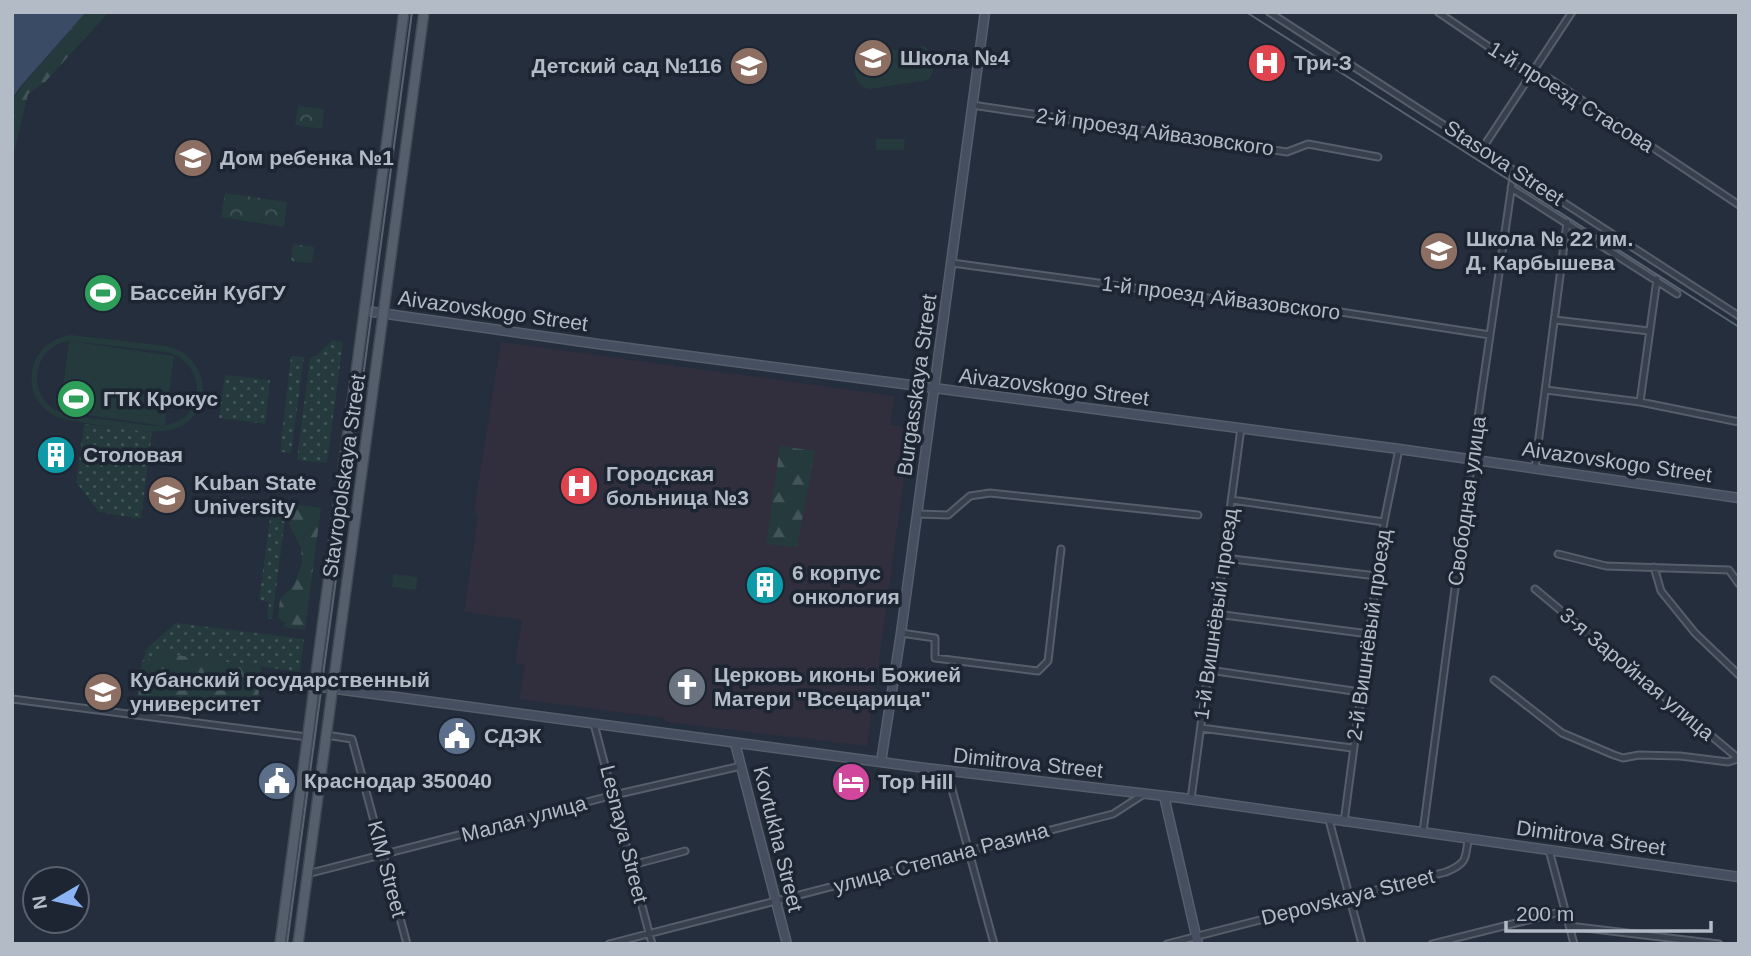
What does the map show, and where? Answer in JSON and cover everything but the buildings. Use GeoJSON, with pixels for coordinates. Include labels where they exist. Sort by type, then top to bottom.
{"type":"FeatureCollection","features":[{"type":"Feature","properties":{"kind":"main road","name":"Stavropolskaya Street"},"geometry":{"type":"LineString","coordinates":[[279,944],[404,12]]}},
{"type":"Feature","properties":{"kind":"main road","name":"Stavropolskaya Street"},"geometry":{"type":"LineString","coordinates":[[298,944],[424,12]]}},
{"type":"Feature","properties":{"kind":"street","name":"Burgasskaya Street"},"geometry":{"type":"LineString","coordinates":[[881,762],[985,12]]}},
{"type":"Feature","properties":{"kind":"street","name":"Stasova Street"},"geometry":{"type":"LineString","coordinates":[[1269,12],[1739,316]]}},
{"type":"Feature","properties":{"kind":"street","name":"1-й проезд Стасова"},"geometry":{"type":"LineString","coordinates":[[1437,12],[1530,75],[1550,79],[1739,205]]}},
{"type":"Feature","properties":{"kind":"street"},"geometry":{"type":"LineString","coordinates":[[1482,149],[1572,12]]}},
{"type":"Feature","properties":{"kind":"street","name":"2-й проезд Айвазовского"},"geometry":{"type":"LineString","coordinates":[[972,105],[1287,152],[1308,144],[1378,157]]}},
{"type":"Feature","properties":{"kind":"street","name":"Свободная улица"},"geometry":{"type":"LineString","coordinates":[[1423,832],[1472,459],[1514,170]]}},
{"type":"Feature","properties":{"kind":"street","name":"Stasova Street"},"geometry":{"type":"LineString","coordinates":[[1511,188],[1677,294]]}},
{"type":"Feature","properties":{"kind":"street"},"geometry":{"type":"LineString","coordinates":[[1535,468],[1567,222]]}},
{"type":"Feature","properties":{"kind":"street","name":"1-й проезд Айвазовского"},"geometry":{"type":"LineString","coordinates":[[952,263],[1259,305],[1295,304],[1490,335]]}},
{"type":"Feature","properties":{"kind":"street"},"geometry":{"type":"LineString","coordinates":[[1640,402],[1657,279]]}},
{"type":"Feature","properties":{"kind":"street","name":"Aivazovskogo Street"},"geometry":{"type":"LineString","coordinates":[[366,311],[1399,449],[1739,498]]}},
{"type":"Feature","properties":{"kind":"street"},"geometry":{"type":"LineString","coordinates":[[1556,320],[1649,331]]}},
{"type":"Feature","properties":{"kind":"street"},"geometry":{"type":"LineString","coordinates":[[1546,390],[1640,402],[1739,422]]}},
{"type":"Feature","properties":{"kind":"street","name":"1-й Вишнёвый проезд"},"geometry":{"type":"LineString","coordinates":[[1191,799],[1241,428]]}},
{"type":"Feature","properties":{"kind":"street","name":"2-й Вишнёвый проезд"},"geometry":{"type":"LineString","coordinates":[[1344,822],[1384,522],[1399,449]]}},
{"type":"Feature","properties":{"kind":"street"},"geometry":{"type":"LineString","coordinates":[[917,514],[948,515],[970,496],[990,493],[1198,515]]}},
{"type":"Feature","properties":{"kind":"street"},"geometry":{"type":"LineString","coordinates":[[1232,500],[1384,522]]}},
{"type":"Feature","properties":{"kind":"street"},"geometry":{"type":"LineString","coordinates":[[901,633],[936,638],[935,658],[1038,671],[1048,661],[1061,549]]}},
{"type":"Feature","properties":{"kind":"street"},"geometry":{"type":"LineString","coordinates":[[1558,554],[1606,566],[1729,570],[1739,584]]}},
{"type":"Feature","properties":{"kind":"street"},"geometry":{"type":"LineString","coordinates":[[1224,558],[1377,576]]}},
{"type":"Feature","properties":{"kind":"street"},"geometry":{"type":"LineString","coordinates":[[1654,567],[1661,591],[1695,633],[1739,676]]}},
{"type":"Feature","properties":{"kind":"street","name":"3-я Заройная улица"},"geometry":{"type":"LineString","coordinates":[[1535,589],[1738,759]]}},
{"type":"Feature","properties":{"kind":"street"},"geometry":{"type":"LineString","coordinates":[[1216,614],[1369,634]]}},
{"type":"Feature","properties":{"kind":"street"},"geometry":{"type":"LineString","coordinates":[[1209,670],[1360,692]]}},
{"type":"Feature","properties":{"kind":"street"},"geometry":{"type":"LineString","coordinates":[[1494,680],[1563,733],[1623,758],[1639,755],[1681,756],[1728,762],[1738,759]]}},
{"type":"Feature","properties":{"kind":"street","name":"Dimitrova Street"},"geometry":{"type":"LineString","coordinates":[[314,686],[947,771],[1191,799],[1739,877]]}},
{"type":"Feature","properties":{"kind":"street"},"geometry":{"type":"LineString","coordinates":[[12,699],[307,737]]}},
{"type":"Feature","properties":{"kind":"street","name":"Lesnaya Street"},"geometry":{"type":"LineString","coordinates":[[594,724],[652,944]]}},
{"type":"Feature","properties":{"kind":"street"},"geometry":{"type":"LineString","coordinates":[[1201,728],[1352,748]]}},
{"type":"Feature","properties":{"kind":"street","name":"KIM Street"},"geometry":{"type":"LineString","coordinates":[[326,735],[352,738],[407,944]]}},
{"type":"Feature","properties":{"kind":"street","name":"Kovtukha Street"},"geometry":{"type":"LineString","coordinates":[[735,743],[787,944]]}},
{"type":"Feature","properties":{"kind":"street","name":"Малая улица"},"geometry":{"type":"LineString","coordinates":[[307,874],[614,795],[741,766]]}},
{"type":"Feature","properties":{"kind":"street"},"geometry":{"type":"LineString","coordinates":[[947,771],[994,944]]}},
{"type":"Feature","properties":{"kind":"street","name":"улица Степана Разина"},"geometry":{"type":"LineString","coordinates":[[609,944],[1112,814],[1145,793]]}},
{"type":"Feature","properties":{"kind":"street"},"geometry":{"type":"LineString","coordinates":[[1164,796],[1197,940]]}},
{"type":"Feature","properties":{"kind":"street"},"geometry":{"type":"LineString","coordinates":[[1329,820],[1362,944]]}},
{"type":"Feature","properties":{"kind":"street","name":"Depovskaya Street"},"geometry":{"type":"LineString","coordinates":[[1167,944],[1197,940],[1457,868],[1466,858],[1468,839]]}},
{"type":"Feature","properties":{"kind":"street"},"geometry":{"type":"LineString","coordinates":[[632,866],[685,850]]}},
{"type":"Feature","properties":{"kind":"street"},"geometry":{"type":"LineString","coordinates":[[1549,850],[1574,944]]}},
{"type":"Feature","properties":{"kind":"street"},"geometry":{"type":"LineString","coordinates":[[1432,944],[1564,911]]}},
{"type":"Feature","properties":{"kind":"street"},"geometry":{"type":"LineString","coordinates":[[1569,926],[1719,944]]}},
{"type":"Feature","properties":{"kind":"shaded area"},"geometry":{"type":"Polygon","coordinates":[[[501,342],[895,396],[890,425],[911,428],[867,746],[667,722],[664,718],[519,699],[525,665],[515,663],[522,620],[464,612],[478,516],[474,511],[501,342]]]}},
{"type":"Feature","properties":{"kind":"green space"},"geometry":{"type":"Polygon","coordinates":[[[86,12],[109,12],[45,82],[28,94],[12,161],[12,101],[86,12]]]}},
{"type":"Feature","properties":{"kind":"green space"},"geometry":{"type":"Polygon","coordinates":[[[924,46],[931,53],[934,62],[928,80],[870,89],[862,87],[855,75],[855,67],[864,54],[924,46]]]}},
{"type":"Feature","properties":{"kind":"green space"},"geometry":{"type":"Polygon","coordinates":[[[298,106],[324,109],[322,129],[295,125],[298,106]]]}},
{"type":"Feature","properties":{"kind":"green space"},"geometry":{"type":"Polygon","coordinates":[[[876,139],[905,139],[904,150],[876,150],[876,139]]]}},
{"type":"Feature","properties":{"kind":"green space"},"geometry":{"type":"Polygon","coordinates":[[[225,193],[287,202],[284,227],[221,217],[225,193]]]}},
{"type":"Feature","properties":{"kind":"green space"},"geometry":{"type":"Polygon","coordinates":[[[293,244],[314,247],[312,263],[291,261],[293,244]]]}},
{"type":"Feature","properties":{"kind":"green space"},"geometry":{"type":"Polygon","coordinates":[[[71,335],[167,346],[181,352],[192,361],[203,386],[197,412],[188,422],[164,431],[122,429],[67,420],[51,413],[40,403],[33,390],[32,376],[35,362],[42,350],[54,340],[71,335]],[[69,341],[174,356],[165,425],[179,421],[189,413],[195,403],[197,390],[189,367],[180,358],[166,352],[69,341]],[[69,341],[52,348],[42,358],[39,366],[39,390],[50,406],[59,411],[68,415],[79,417],[164,426],[60,411],[69,341]]]}},
{"type":"Feature","properties":{"kind":"green space"},"geometry":{"type":"Polygon","coordinates":[[[333,340],[343,342],[327,463],[297,460],[310,358],[333,340]]]}},
{"type":"Feature","properties":{"kind":"green space"},"geometry":{"type":"Polygon","coordinates":[[[291,356],[304,357],[291,453],[280,452],[291,356]]]}},
{"type":"Feature","properties":{"kind":"green space"},"geometry":{"type":"Polygon","coordinates":[[[225,375],[270,380],[265,424],[219,418],[225,375]]]}},
{"type":"Feature","properties":{"kind":"green space"},"geometry":{"type":"Polygon","coordinates":[[[84,424],[152,432],[141,519],[99,512],[76,482],[84,424]]]}},
{"type":"Feature","properties":{"kind":"green space"},"geometry":{"type":"Polygon","coordinates":[[[780,446],[815,451],[797,547],[766,544],[780,446]]]}},
{"type":"Feature","properties":{"kind":"green space"},"geometry":{"type":"Polygon","coordinates":[[[292,504],[321,508],[305,630],[284,627],[285,623],[278,618],[280,599],[294,585],[302,563],[301,548],[289,524],[292,504]]]}},
{"type":"Feature","properties":{"kind":"green space"},"geometry":{"type":"Polygon","coordinates":[[[271,511],[281,512],[285,519],[272,619],[267,618],[269,602],[259,600],[271,511]]]}},
{"type":"Feature","properties":{"kind":"green space"},"geometry":{"type":"Polygon","coordinates":[[[393,574],[418,577],[416,590],[392,587],[393,574]]]}},
{"type":"Feature","properties":{"kind":"green space"},"geometry":{"type":"Polygon","coordinates":[[[176,623],[304,639],[300,672],[163,653],[142,662],[148,647],[176,623]]]}},
{"type":"Feature","properties":{"kind":"green space"},"geometry":{"type":"Polygon","coordinates":[[[163,653],[261,667],[257,711],[248,715],[137,704],[142,662],[163,653]]]}},
{"type":"Feature","properties":{"kind":"water"},"geometry":{"type":"Polygon","coordinates":[[[12,12],[86,12],[12,99],[12,12]]]}},
{"type":"Feature","properties":{"kind":"tram line"},"geometry":{"type":"LineString","coordinates":[[287,944],[412,12]]}},
{"type":"Feature","properties":{"kind":"tram line"},"geometry":{"type":"LineString","coordinates":[[1246,12],[1739,327]]}},
{"type":"Feature","properties":{"kind":"place","name":"Школа №4"},"geometry":{"type":"Point","coordinates":[873,58]}},
{"type":"Feature","properties":{"kind":"place","name":"Три-З"},"geometry":{"type":"Point","coordinates":[1267,63]}},
{"type":"Feature","properties":{"kind":"place","name":"Детский сад №116"},"geometry":{"type":"Point","coordinates":[749,66]}},
{"type":"Feature","properties":{"kind":"place","name":"Дом ребенка №1"},"geometry":{"type":"Point","coordinates":[193,158]}},
{"type":"Feature","properties":{"kind":"place","name":"Школа № 22 им. Д. Карбышева"},"geometry":{"type":"Point","coordinates":[1439,251]}},
{"type":"Feature","properties":{"kind":"place","name":"Бассейн КубГУ"},"geometry":{"type":"Point","coordinates":[103,293]}},
{"type":"Feature","properties":{"kind":"place","name":"ГТК Крокус"},"geometry":{"type":"Point","coordinates":[76,399]}},
{"type":"Feature","properties":{"kind":"place","name":"Столовая"},"geometry":{"type":"Point","coordinates":[56,455]}},
{"type":"Feature","properties":{"kind":"place","name":"Городская больница №3"},"geometry":{"type":"Point","coordinates":[579,486]}},
{"type":"Feature","properties":{"kind":"place","name":"Kuban State University"},"geometry":{"type":"Point","coordinates":[167,495]}},
{"type":"Feature","properties":{"kind":"place","name":"6 корпус онкология"},"geometry":{"type":"Point","coordinates":[765,585]}},
{"type":"Feature","properties":{"kind":"place","name":"Церковь иконы Божией Матери \"Всецарица\""},"geometry":{"type":"Point","coordinates":[687,687]}},
{"type":"Feature","properties":{"kind":"place","name":"Кубанский государственный университет"},"geometry":{"type":"Point","coordinates":[103,692]}},
{"type":"Feature","properties":{"kind":"place","name":"СДЭК"},"geometry":{"type":"Point","coordinates":[457,736]}},
{"type":"Feature","properties":{"kind":"place","name":"Краснодар 350040"},"geometry":{"type":"Point","coordinates":[277,781]}},
{"type":"Feature","properties":{"kind":"place","name":"Top Hill"},"geometry":{"type":"Point","coordinates":[851,782]}}]}
